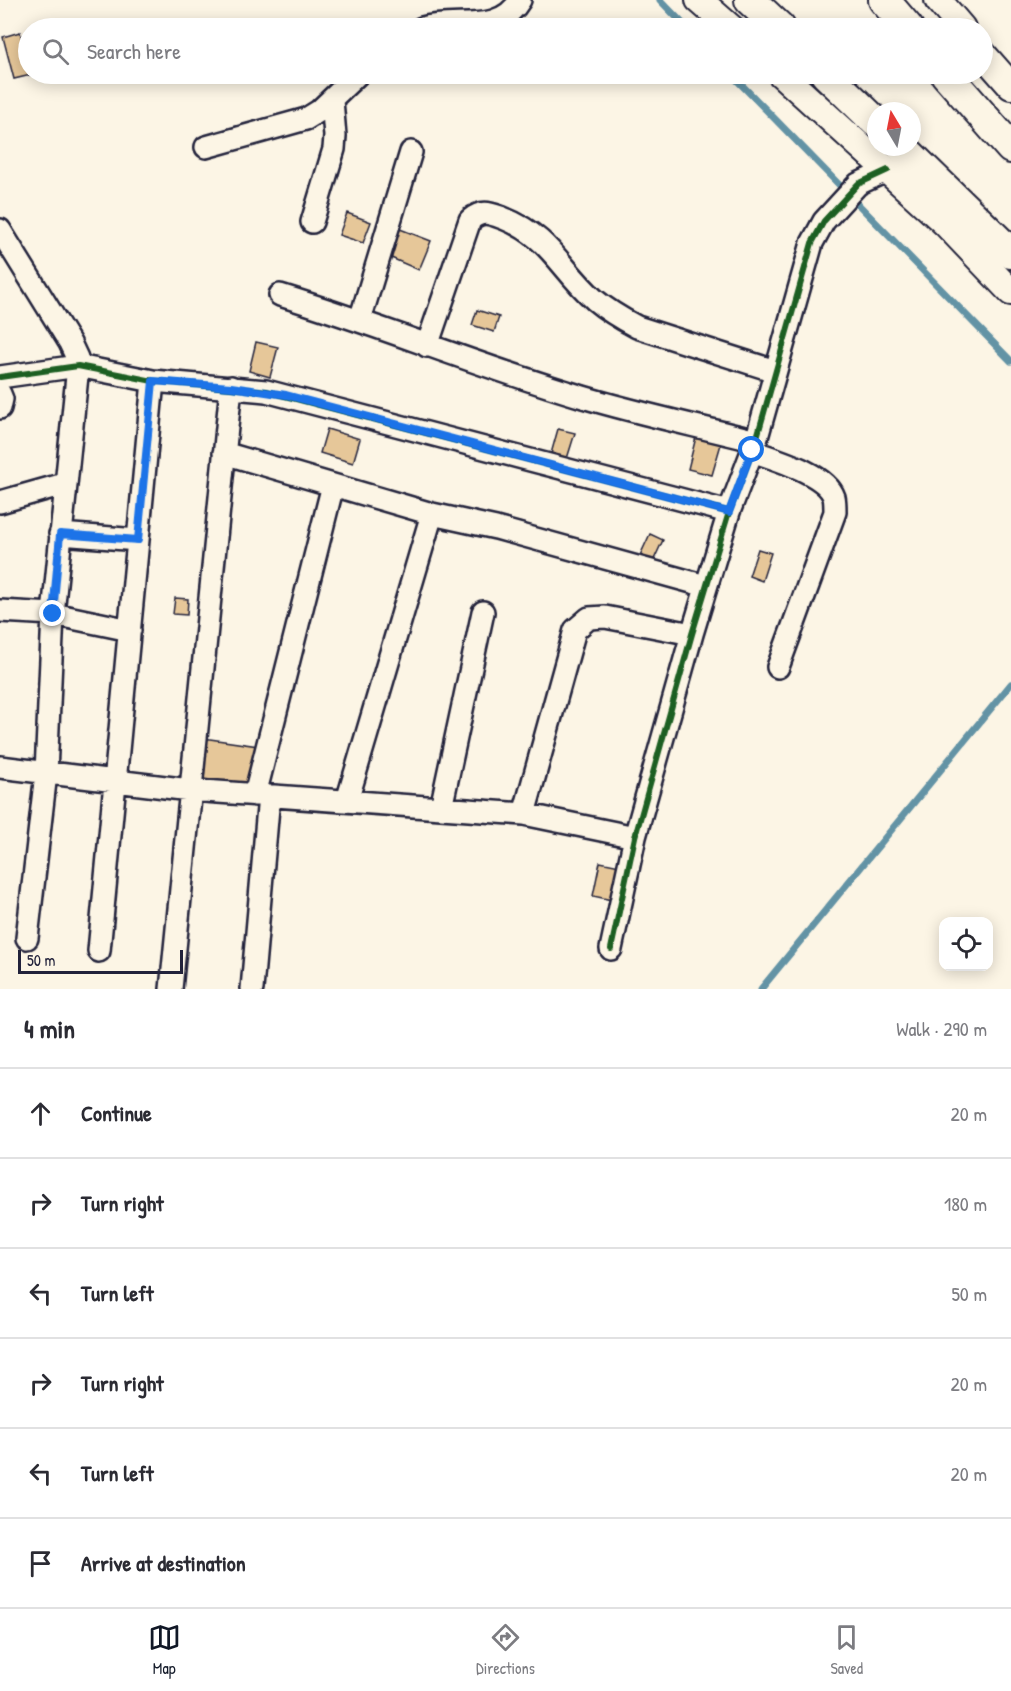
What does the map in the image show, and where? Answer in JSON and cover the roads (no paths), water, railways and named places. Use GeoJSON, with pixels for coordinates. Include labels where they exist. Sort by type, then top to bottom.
{"type":"FeatureCollection","features":[{"type":"Feature","properties":{"kind":"main road"},"geometry":{"type":"LineString","coordinates":[[750,0],[769,18]]}},
{"type":"Feature","properties":{"kind":"main road"},"geometry":{"type":"LineString","coordinates":[[884,0],[899,18]]}},
{"type":"Feature","properties":{"kind":"main road"},"geometry":{"type":"LineString","coordinates":[[836,84],[867,113]]}},
{"type":"Feature","properties":{"kind":"main road"},"geometry":{"type":"LineString","coordinates":[[955,84],[1011,148]]}},
{"type":"Feature","properties":{"kind":"main road"},"geometry":{"type":"LineString","coordinates":[[895,158],[1011,253]]}},
{"type":"Feature","properties":{"kind":"street"},"geometry":{"type":"LineString","coordinates":[[504,18],[508,16],[520,0]]}},
{"type":"Feature","properties":{"kind":"street"},"geometry":{"type":"LineString","coordinates":[[699,0],[720,18]]}},
{"type":"Feature","properties":{"kind":"street"},"geometry":{"type":"LineString","coordinates":[[938,0],[953,18]]}},
{"type":"Feature","properties":{"kind":"street"},"geometry":{"type":"LineString","coordinates":[[993,66],[1011,86]]}},
{"type":"Feature","properties":{"kind":"street"},"geometry":{"type":"LineString","coordinates":[[206,147],[306,119],[332,100],[347,84]]}},
{"type":"Feature","properties":{"kind":"street"},"geometry":{"type":"LineString","coordinates":[[795,84],[895,158],[946,224],[1011,292]]}},
{"type":"Feature","properties":{"kind":"street"},"geometry":{"type":"LineString","coordinates":[[312,222],[334,149],[332,100]]}},
{"type":"Feature","properties":{"kind":"street"},"geometry":{"type":"LineString","coordinates":[[360,320],[411,152]]}},
{"type":"Feature","properties":{"kind":"street"},"geometry":{"type":"LineString","coordinates":[[611,949],[635,837],[692,634],[729,512],[754,446],[812,243],[824,221],[858,184],[895,158]]}},
{"type":"Feature","properties":{"kind":"street"},"geometry":{"type":"LineString","coordinates":[[427,346],[470,220],[478,213],[488,212],[534,233],[594,298],[616,316],[638,327],[775,371]]}},
{"type":"Feature","properties":{"kind":"street"},"geometry":{"type":"LineString","coordinates":[[0,230],[70,344],[78,366],[64,484],[53,614],[46,773],[27,938]]}},
{"type":"Feature","properties":{"kind":"street"},"geometry":{"type":"LineString","coordinates":[[280,295],[584,397],[754,446],[826,484],[834,497],[835,512],[778,667]]}},
{"type":"Feature","properties":{"kind":"street"},"geometry":{"type":"LineString","coordinates":[[0,377],[78,366],[153,381],[231,387],[286,395],[729,512]]}},
{"type":"Feature","properties":{"kind":"street"},"geometry":{"type":"LineString","coordinates":[[99,951],[153,381]]}},
{"type":"Feature","properties":{"kind":"street"},"geometry":{"type":"LineString","coordinates":[[171,989],[231,387]]}},
{"type":"Feature","properties":{"kind":"street"},"geometry":{"type":"LineString","coordinates":[[0,394],[2,399],[0,408]]}},
{"type":"Feature","properties":{"kind":"street"},"geometry":{"type":"LineString","coordinates":[[224,453],[432,514],[496,528],[706,586]]}},
{"type":"Feature","properties":{"kind":"street"},"geometry":{"type":"LineString","coordinates":[[0,502],[64,484]]}},
{"type":"Feature","properties":{"kind":"street"},"geometry":{"type":"LineString","coordinates":[[252,989],[262,795],[333,485]]}},
{"type":"Feature","properties":{"kind":"street"},"geometry":{"type":"LineString","coordinates":[[347,801],[432,514]]}},
{"type":"Feature","properties":{"kind":"street"},"geometry":{"type":"LineString","coordinates":[[60,534],[138,540]]}},
{"type":"Feature","properties":{"kind":"street"},"geometry":{"type":"LineString","coordinates":[[0,611],[53,614],[130,630]]}},
{"type":"Feature","properties":{"kind":"street"},"geometry":{"type":"LineString","coordinates":[[441,808],[483,612]]}},
{"type":"Feature","properties":{"kind":"street"},"geometry":{"type":"LineString","coordinates":[[524,814],[575,630],[583,621],[605,617],[692,634]]}},
{"type":"Feature","properties":{"kind":"street"},"geometry":{"type":"LineString","coordinates":[[0,767],[190,790],[524,814],[635,837]]}},
{"type":"Feature","properties":{"kind":"waterway"},"geometry":{"type":"LineString","coordinates":[[660,0],[677,18]]}},
{"type":"Feature","properties":{"kind":"waterway"},"geometry":{"type":"LineString","coordinates":[[741,84],[1011,361]]}},
{"type":"Feature","properties":{"kind":"waterway"},"geometry":{"type":"LineString","coordinates":[[761,989],[1011,684]]}}]}
